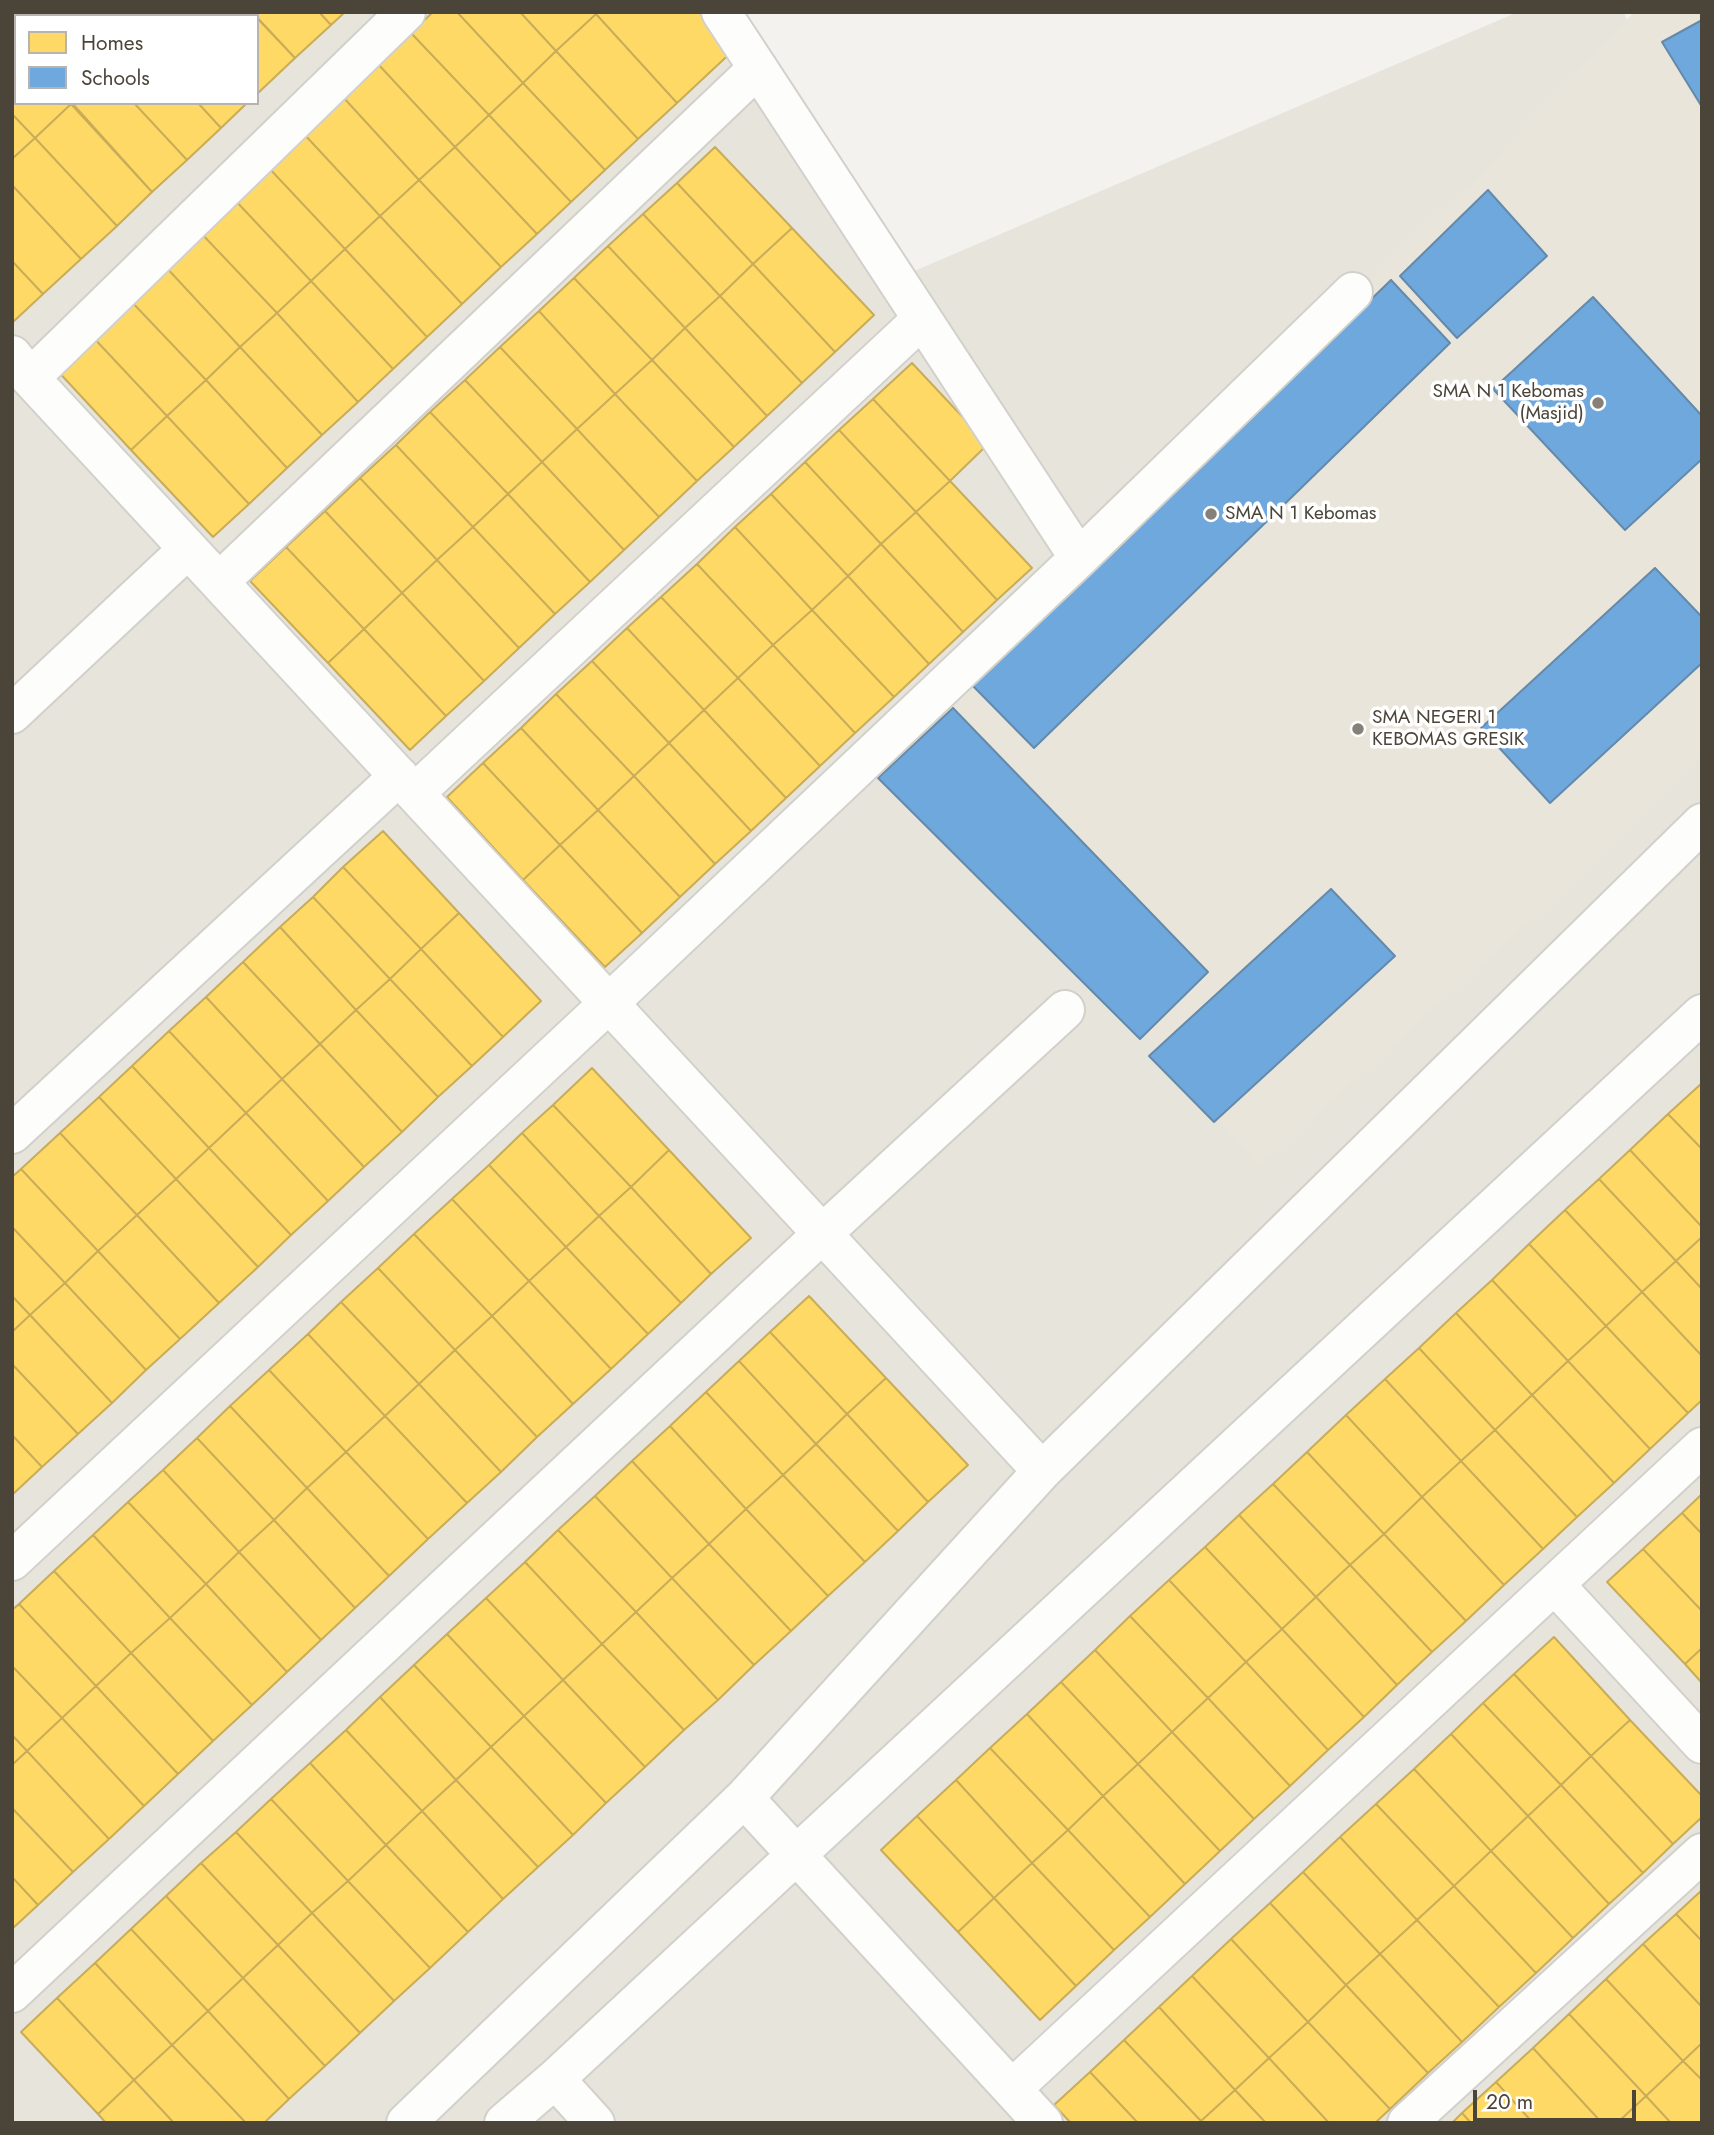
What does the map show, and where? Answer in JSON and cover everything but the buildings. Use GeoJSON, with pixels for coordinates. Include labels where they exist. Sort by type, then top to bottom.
{"type":"FeatureCollection","features":[{"type":"Feature","properties":{"kind":"street"},"geometry":{"type":"LineString","coordinates":[[406,12],[21,367],[1042,1471]]}},
{"type":"Feature","properties":{"kind":"street"},"geometry":{"type":"LineString","coordinates":[[721,12],[1079,558]]}},
{"type":"Feature","properties":{"kind":"street"},"geometry":{"type":"LineString","coordinates":[[219,582],[758,68]]}},
{"type":"Feature","properties":{"kind":"street"},"geometry":{"type":"LineString","coordinates":[[12,1561],[608,1004],[1079,558],[1353,292]]}},
{"type":"Feature","properties":{"kind":"street"},"geometry":{"type":"LineString","coordinates":[[12,1134],[407,785],[922,319]]}},
{"type":"Feature","properties":{"kind":"street"},"geometry":{"type":"LineString","coordinates":[[12,714],[188,549]]}},
{"type":"Feature","properties":{"kind":"street"},"geometry":{"type":"LineString","coordinates":[[406,2123],[744,1798],[1042,1471],[1702,822]]}},
{"type":"Feature","properties":{"kind":"street"},"geometry":{"type":"LineString","coordinates":[[12,1993],[1065,1010]]}},
{"type":"Feature","properties":{"kind":"street"},"geometry":{"type":"LineString","coordinates":[[504,2123],[555,2079],[1702,1014]]}},
{"type":"Feature","properties":{"kind":"street"},"geometry":{"type":"LineString","coordinates":[[1012,2089],[1702,1447]]}},
{"type":"Feature","properties":{"kind":"street"},"geometry":{"type":"LineString","coordinates":[[1555,1585],[1702,1744]]}},
{"type":"Feature","properties":{"kind":"street"},"geometry":{"type":"LineString","coordinates":[[744,1798],[1043,2123]]}},
{"type":"Feature","properties":{"kind":"street"},"geometry":{"type":"LineString","coordinates":[[1407,2123],[1702,1853]]}},
{"type":"Feature","properties":{"kind":"street"},"geometry":{"type":"LineString","coordinates":[[555,2079],[595,2123]]}},
{"type":"Feature","properties":{"kind":"shaded area"},"geometry":{"type":"Polygon","coordinates":[[[12,12],[739,12],[905,275],[1518,12],[1624,12],[1633,35],[1702,12],[1702,2123],[12,2123],[12,12]]]}},
{"type":"Feature","properties":{"kind":"shaded area"},"geometry":{"type":"Polygon","coordinates":[[[1634,12],[1702,12],[1702,753],[1548,905],[1259,1167],[892,736],[1487,167],[1634,12]]]}},
{"type":"Feature","properties":{"kind":"place","name":"SMA N 1 Kebomas (Masjid)"},"geometry":{"type":"Point","coordinates":[1598,403]}},
{"type":"Feature","properties":{"kind":"place","name":"SMA N 1 Kebomas"},"geometry":{"type":"Point","coordinates":[1211,514]}},
{"type":"Feature","properties":{"kind":"place","name":"SMA NEGERI 1 KEBOMAS GRESIK"},"geometry":{"type":"Point","coordinates":[1358,729]}}]}
